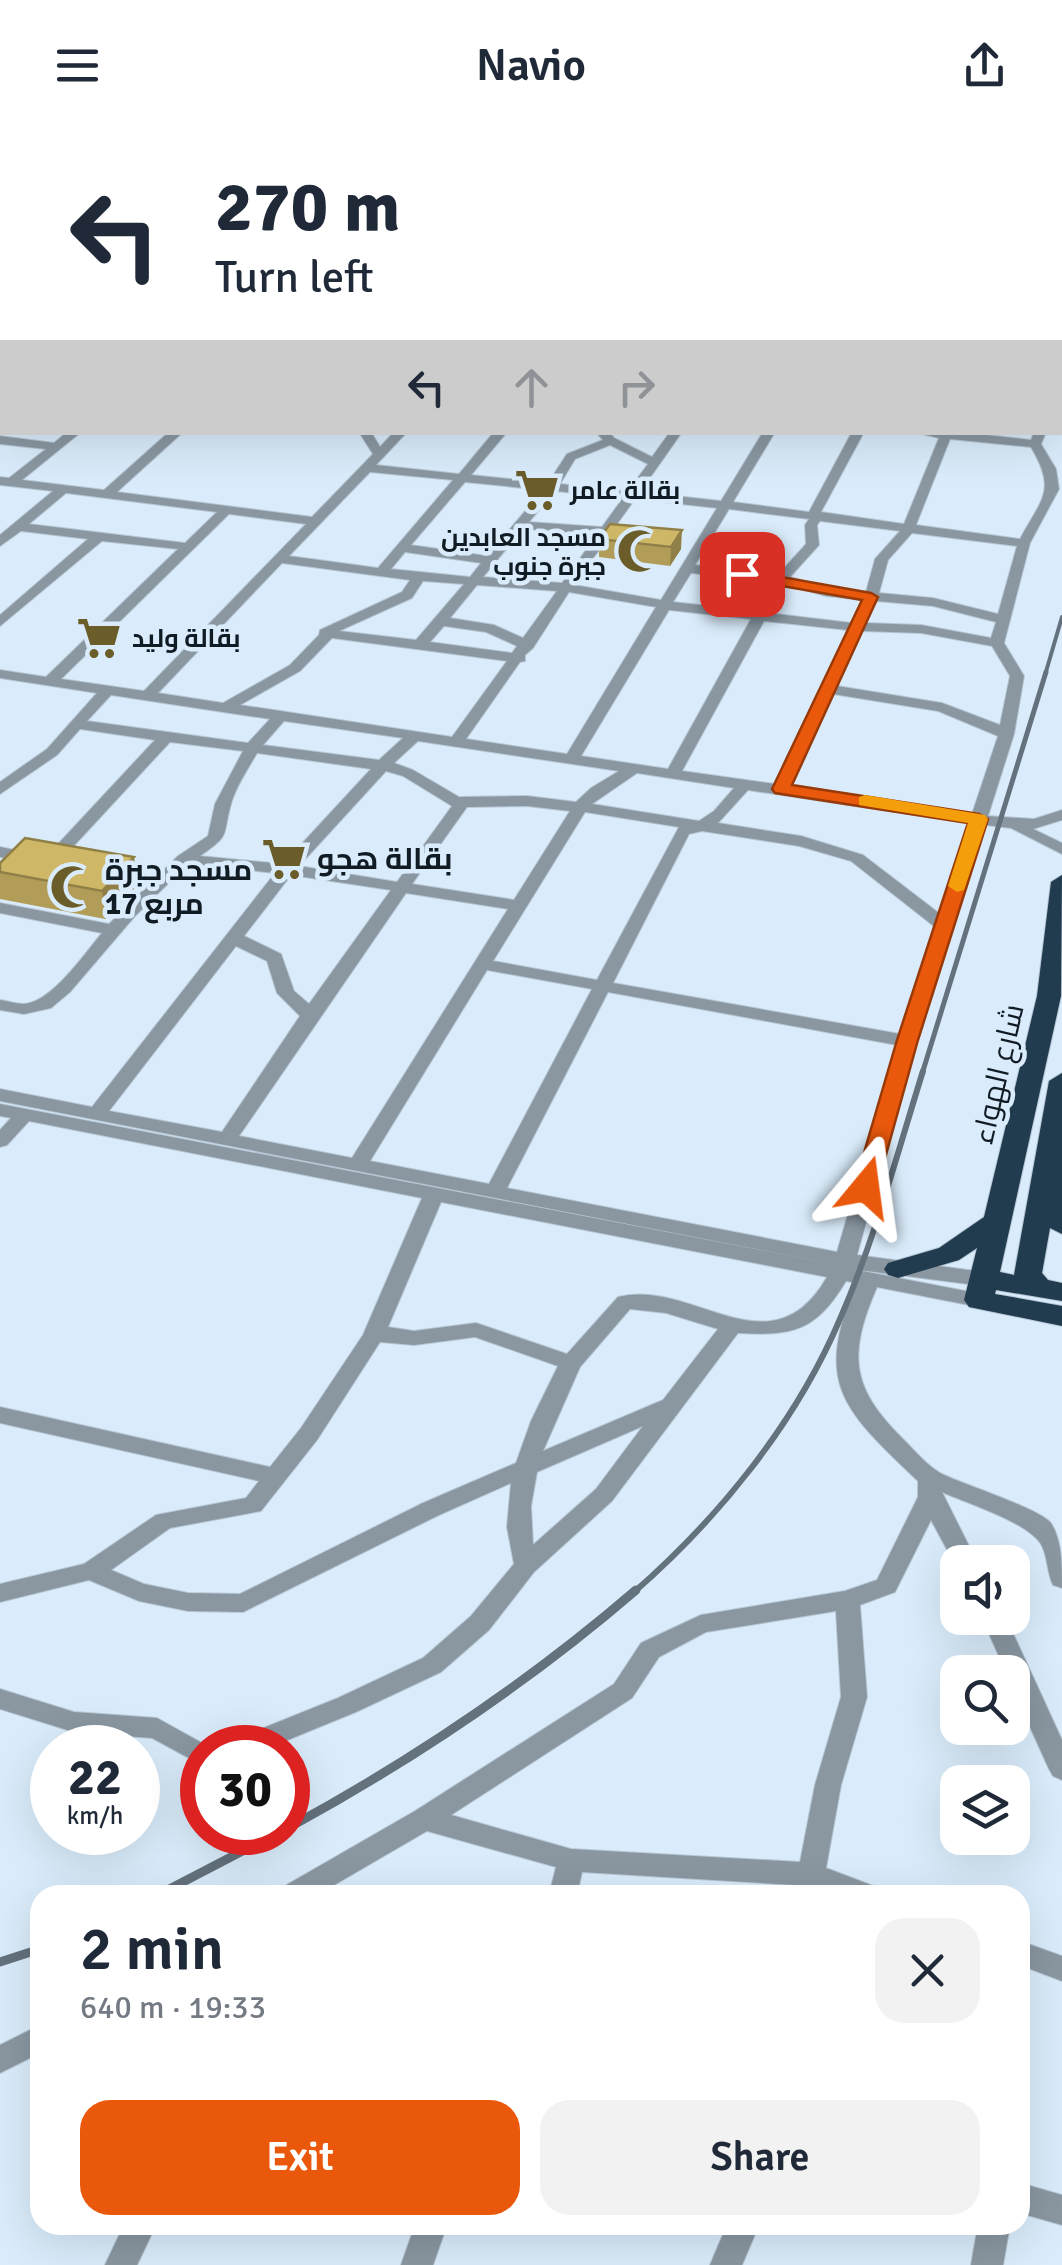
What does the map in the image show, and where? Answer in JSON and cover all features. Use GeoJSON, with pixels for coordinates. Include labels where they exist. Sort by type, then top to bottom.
{"type":"FeatureCollection","features":[{"type":"Feature","properties":{"kind":"highway","name":"شارع الهواء"},"geometry":{"type":"LineString","coordinates":[[981,1289],[1050,996],[1062,882]]}},
{"type":"Feature","properties":{"kind":"highway"},"geometry":{"type":"LineString","coordinates":[[1045,1303],[1028,1274],[1062,1081]]}},
{"type":"Feature","properties":{"kind":"highway"},"geometry":{"type":"LineString","coordinates":[[1049,1164],[1062,1226]]}},
{"type":"Feature","properties":{"kind":"highway"},"geometry":{"type":"LineString","coordinates":[[898,1269],[949,1254],[996,1222]]}},
{"type":"Feature","properties":{"kind":"highway"},"geometry":{"type":"LineString","coordinates":[[981,1289],[1045,1303]]}},
{"type":"Feature","properties":{"kind":"street"},"geometry":{"type":"LineString","coordinates":[[6,481],[71,435]]}},
{"type":"Feature","properties":{"kind":"street"},"geometry":{"type":"LineString","coordinates":[[106,494],[173,435]]}},
{"type":"Feature","properties":{"kind":"street"},"geometry":{"type":"LineString","coordinates":[[368,435],[380,454]]}},
{"type":"Feature","properties":{"kind":"street"},"geometry":{"type":"LineString","coordinates":[[147,696],[370,468],[397,435]]}},
{"type":"Feature","properties":{"kind":"street"},"geometry":{"type":"LineString","coordinates":[[384,569],[499,435]]}},
{"type":"Feature","properties":{"kind":"street"},"geometry":{"type":"LineString","coordinates":[[456,742],[524,652],[564,587],[674,435]]}},
{"type":"Feature","properties":{"kind":"street"},"geometry":{"type":"LineString","coordinates":[[572,758],[767,435]]}},
{"type":"Feature","properties":{"kind":"street"},"geometry":{"type":"LineString","coordinates":[[673,772],[781,579],[813,545],[811,526],[817,516],[815,512],[856,435]]}},
{"type":"Feature","properties":{"kind":"street"},"geometry":{"type":"LineString","coordinates":[[781,789],[871,597],[882,559],[907,531],[947,435]]}},
{"type":"Feature","properties":{"kind":"street"},"geometry":{"type":"LineString","coordinates":[[970,435],[1037,438],[1050,470],[1052,489],[1024,544],[997,643]]}},
{"type":"Feature","properties":{"kind":"street"},"geometry":{"type":"LineString","coordinates":[[420,645],[553,486],[571,457],[606,437],[654,462]]}},
{"type":"Feature","properties":{"kind":"street"},"geometry":{"type":"LineString","coordinates":[[0,440],[57,447]]}},
{"type":"Feature","properties":{"kind":"street"},"geometry":{"type":"LineString","coordinates":[[370,468],[727,505],[1024,544]]}},
{"type":"Feature","properties":{"kind":"street"},"geometry":{"type":"LineString","coordinates":[[6,481],[316,521]]}},
{"type":"Feature","properties":{"kind":"street"},"geometry":{"type":"LineString","coordinates":[[0,542],[64,489]]}},
{"type":"Feature","properties":{"kind":"street"},"geometry":{"type":"LineString","coordinates":[[49,682],[226,510]]}},
{"type":"Feature","properties":{"kind":"street"},"geometry":{"type":"LineString","coordinates":[[520,525],[625,533]]}},
{"type":"Feature","properties":{"kind":"street"},"geometry":{"type":"LineString","coordinates":[[18,527],[190,547]]}},
{"type":"Feature","properties":{"kind":"street"},"geometry":{"type":"LineString","coordinates":[[0,622],[98,537]]}},
{"type":"Feature","properties":{"kind":"street"},"geometry":{"type":"LineString","coordinates":[[681,540],[700,543]]}},
{"type":"Feature","properties":{"kind":"street"},"geometry":{"type":"LineString","coordinates":[[402,548],[490,560]]}},
{"type":"Feature","properties":{"kind":"street"},"geometry":{"type":"LineString","coordinates":[[280,559],[473,582],[564,587],[759,617],[921,629],[997,643],[1018,676],[1006,734],[908,1040],[842,1268],[812,1311],[790,1326],[732,1326],[667,1306],[625,1302],[571,1364],[540,1426],[527,1469],[519,1528],[526,1566]]}},
{"type":"Feature","properties":{"kind":"street"},"geometry":{"type":"LineString","coordinates":[[685,568],[781,579],[826,592],[933,602],[1005,620]]}},
{"type":"Feature","properties":{"kind":"street"},"geometry":{"type":"LineString","coordinates":[[226,707],[296,668],[325,633],[400,600],[412,591],[420,576]]}},
{"type":"Feature","properties":{"kind":"street"},"geometry":{"type":"LineString","coordinates":[[441,620],[489,628],[524,652]]}},
{"type":"Feature","properties":{"kind":"street"},"geometry":{"type":"LineString","coordinates":[[325,633],[524,652]]}},
{"type":"Feature","properties":{"kind":"street"},"geometry":{"type":"LineString","coordinates":[[0,675],[1003,823],[1035,824],[1062,815]]}},
{"type":"Feature","properties":{"kind":"street"},"geometry":{"type":"LineString","coordinates":[[828,689],[951,708],[978,717],[1006,734]]}},
{"type":"Feature","properties":{"kind":"street"},"geometry":{"type":"LineString","coordinates":[[0,788],[40,763],[80,725],[108,690]]}},
{"type":"Feature","properties":{"kind":"street"},"geometry":{"type":"LineString","coordinates":[[0,1005],[24,1009],[45,1004],[184,859],[220,830],[223,804],[252,748],[281,715]]}},
{"type":"Feature","properties":{"kind":"street"},"geometry":{"type":"LineString","coordinates":[[80,725],[386,766],[408,773],[462,803],[526,801],[784,837],[856,858],[945,926]]}},
{"type":"Feature","properties":{"kind":"street"},"geometry":{"type":"LineString","coordinates":[[97,1114],[287,869],[358,788],[415,735]]}},
{"type":"Feature","properties":{"kind":"street"},"geometry":{"type":"LineString","coordinates":[[0,852],[58,862],[168,736]]}},
{"type":"Feature","properties":{"kind":"street"},"geometry":{"type":"LineString","coordinates":[[357,1166],[580,807],[596,790],[636,767]]}},
{"type":"Feature","properties":{"kind":"street"},"geometry":{"type":"LineString","coordinates":[[494,1192],[600,984],[675,852],[683,830],[706,826],[724,813],[745,784]]}},
{"type":"Feature","properties":{"kind":"street"},"geometry":{"type":"LineString","coordinates":[[227,1139],[310,1015],[462,803]]}},
{"type":"Feature","properties":{"kind":"street"},"geometry":{"type":"LineString","coordinates":[[1003,823],[1039,835],[1062,849]]}},
{"type":"Feature","properties":{"kind":"street"},"geometry":{"type":"LineString","coordinates":[[184,859],[287,869],[520,906]]}},
{"type":"Feature","properties":{"kind":"street"},"geometry":{"type":"LineString","coordinates":[[131,875],[163,881]]}},
{"type":"Feature","properties":{"kind":"street"},"geometry":{"type":"LineString","coordinates":[[2,911],[113,930]]}},
{"type":"Feature","properties":{"kind":"street"},"geometry":{"type":"LineString","coordinates":[[234,938],[276,958],[286,993],[310,1015]]}},
{"type":"Feature","properties":{"kind":"street"},"geometry":{"type":"LineString","coordinates":[[481,964],[908,1040]]}},
{"type":"Feature","properties":{"kind":"street"},"geometry":{"type":"LineString","coordinates":[[0,1096],[494,1192],[842,1268],[869,1280],[981,1289]]}},
{"type":"Feature","properties":{"kind":"street"},"geometry":{"type":"LineString","coordinates":[[0,1110],[433,1196],[842,1268],[898,1269],[981,1289]]}},
{"type":"Feature","properties":{"kind":"street"},"geometry":{"type":"LineString","coordinates":[[0,1141],[24,1115]]}},
{"type":"Feature","properties":{"kind":"street"},"geometry":{"type":"LineString","coordinates":[[0,1593],[91,1571],[164,1522],[253,1505],[309,1434],[373,1336],[433,1196]]}},
{"type":"Feature","properties":{"kind":"street"},"geometry":{"type":"LineString","coordinates":[[869,1280],[849,1318],[844,1366],[852,1393],[872,1424],[930,1488],[957,1545]]}},
{"type":"Feature","properties":{"kind":"street"},"geometry":{"type":"LineString","coordinates":[[297,1725],[432,1665],[480,1623],[526,1566],[604,1496],[732,1326]]}},
{"type":"Feature","properties":{"kind":"street"},"geometry":{"type":"LineString","coordinates":[[373,1336],[414,1338],[476,1330],[571,1364]]}},
{"type":"Feature","properties":{"kind":"street"},"geometry":{"type":"LineString","coordinates":[[91,1571],[139,1592],[188,1602],[243,1603],[432,1510],[670,1405]]}},
{"type":"Feature","properties":{"kind":"street"},"geometry":{"type":"LineString","coordinates":[[0,1415],[275,1476]]}},
{"type":"Feature","properties":{"kind":"street"},"geometry":{"type":"LineString","coordinates":[[930,1488],[1040,1526],[1058,1539],[1062,1579]]}},
{"type":"Feature","properties":{"kind":"street"},"geometry":{"type":"LineString","coordinates":[[311,1885],[424,1819],[624,1692],[650,1650],[700,1624],[847,1600],[886,1586],[930,1488]]}},
{"type":"Feature","properties":{"kind":"street"},"geometry":{"type":"LineString","coordinates":[[424,1819],[571,1860],[808,1884],[828,1785],[854,1697],[847,1600]]}},
{"type":"Feature","properties":{"kind":"street"},"geometry":{"type":"LineString","coordinates":[[1002,1635],[1062,1768]]}},
{"type":"Feature","properties":{"kind":"street"},"geometry":{"type":"LineString","coordinates":[[0,1699],[74,1722],[157,1728],[180,1742]]}},
{"type":"Feature","properties":{"kind":"street"},"geometry":{"type":"LineString","coordinates":[[565,1885],[571,1860]]}},
{"type":"Feature","properties":{"kind":"street"},"geometry":{"type":"LineString","coordinates":[[1030,1958],[1062,1969]]}},
{"type":"Feature","properties":{"kind":"street"},"geometry":{"type":"LineString","coordinates":[[0,2060],[30,2044]]}},
{"type":"Feature","properties":{"kind":"street"},"geometry":{"type":"LineString","coordinates":[[1030,2201],[1062,2210]]}},
{"type":"Feature","properties":{"kind":"street"},"geometry":{"type":"LineString","coordinates":[[121,2265],[135,2235]]}},
{"type":"Feature","properties":{"kind":"street"},"geometry":{"type":"LineString","coordinates":[[417,2265],[428,2235]]}},
{"type":"Feature","properties":{"kind":"street"},"geometry":{"type":"LineString","coordinates":[[726,2265],[739,2235]]}},
{"type":"Feature","properties":{"kind":"street"},"geometry":{"type":"LineString","coordinates":[[987,2265],[992,2235]]}},
{"type":"Feature","properties":{"kind":"building"},"geometry":{"type":"Polygon","coordinates":[[[610,524],[682,530],[671,547],[599,539],[610,524]]]}},
{"type":"Feature","properties":{"kind":"building"},"geometry":{"type":"Polygon","coordinates":[[[25,838],[134,857],[102,891],[0,872],[0,863],[25,838]]]}},
{"type":"Feature","properties":{"kind":"railway"},"geometry":{"type":"LineString","coordinates":[[1045,675],[1062,617]]}},
{"type":"Feature","properties":{"kind":"railway"},"geometry":{"type":"LineString","coordinates":[[922,1074],[1046,672]]}},
{"type":"Feature","properties":{"kind":"railway"},"geometry":{"type":"LineString","coordinates":[[633,1593],[695,1534],[752,1467],[822,1358],[864,1258],[923,1071]]}},
{"type":"Feature","properties":{"kind":"railway"},"geometry":{"type":"LineString","coordinates":[[310,1815],[468,1718],[554,1657],[636,1590]]}},
{"type":"Feature","properties":{"kind":"railway"},"geometry":{"type":"LineString","coordinates":[[177,1885],[235,1855]]}},
{"type":"Feature","properties":{"kind":"railway"},"geometry":{"type":"LineString","coordinates":[[0,1962],[30,1952]]}},
{"type":"Feature","properties":{"kind":"slow traffic"},"geometry":{"type":"LineString","coordinates":[[865,801],[979,819],[957,886]]}},
{"type":"Feature","properties":{"kind":"place","name":"بقالة عامر"},"geometry":{"type":"Point","coordinates":[537,490]}},
{"type":"Feature","properties":{"kind":"place","name":"مسجد العابدين جبرة جنوب"},"geometry":{"type":"Point","coordinates":[639,551]}},
{"type":"Feature","properties":{"kind":"place","name":"بقالة وليد"},"geometry":{"type":"Point","coordinates":[99,638]}},
{"type":"Feature","properties":{"kind":"place","name":"بقالة هجو"},"geometry":{"type":"Point","coordinates":[284,859]}},
{"type":"Feature","properties":{"kind":"place","name":"مسجد جبرة مربع 17"},"geometry":{"type":"Point","coordinates":[72,887]}},
{"type":"Feature","properties":{"kind":"route"},"geometry":{"type":"LineString","coordinates":[[742,574],[871,597],[781,789],[979,819],[908,1040],[866,1187]]}}]}
